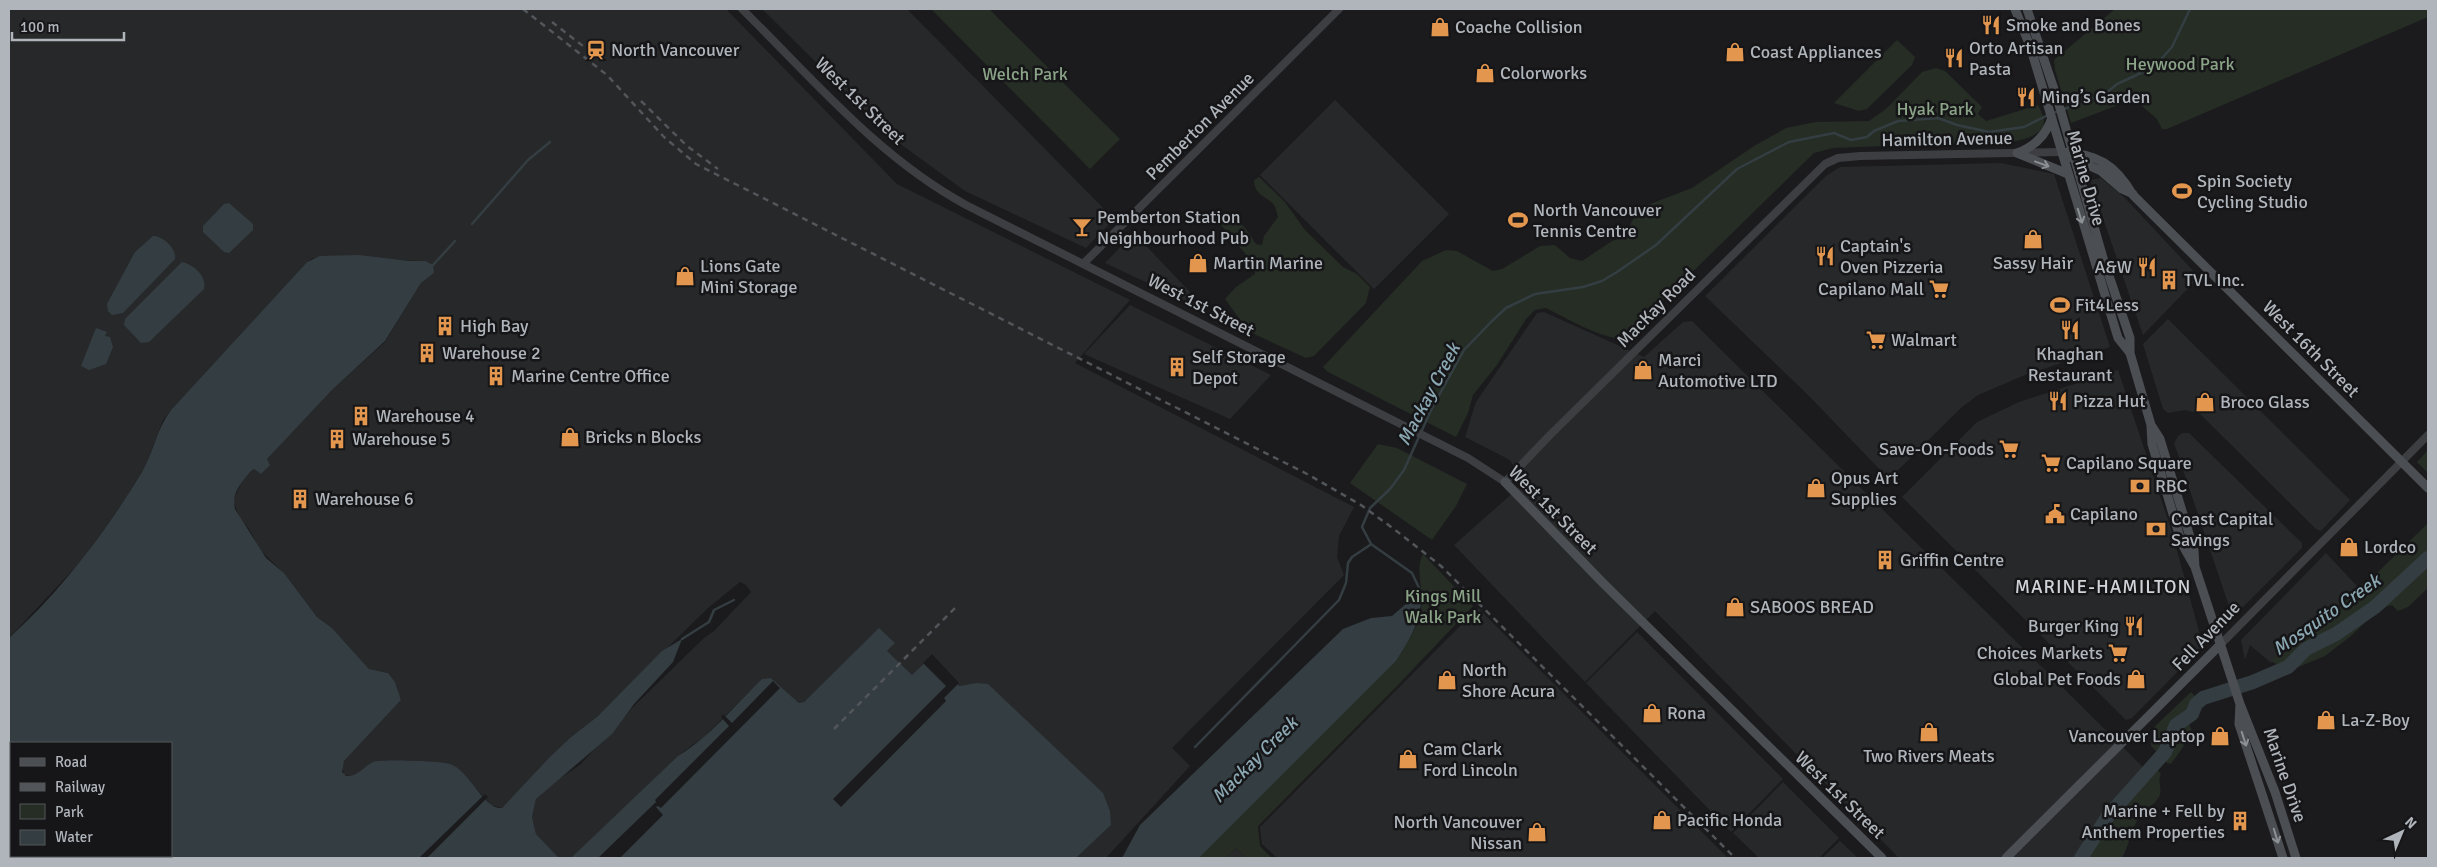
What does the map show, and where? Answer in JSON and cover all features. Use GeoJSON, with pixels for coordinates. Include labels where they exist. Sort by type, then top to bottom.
{"type":"FeatureCollection","features":[{"type":"Feature","properties":{"kind":"main road","name":"Marine Drive"},"geometry":{"type":"LineString","coordinates":[[2015,9],[2030,46],[2120,342],[2130,353]]}},
{"type":"Feature","properties":{"kind":"main road","name":"Marine Drive"},"geometry":{"type":"LineString","coordinates":[[2027,9],[2058,101],[2103,258],[2130,338],[2130,353],[2151,425],[2152,444],[2182,544],[2195,567],[2240,704],[2275,792],[2296,858]]}},
{"type":"Feature","properties":{"kind":"main road"},"geometry":{"type":"LineString","coordinates":[[2017,153],[2037,142],[2047,129],[2052,118]]}},
{"type":"Feature","properties":{"kind":"main road","name":"West 16th Street"},"geometry":{"type":"LineString","coordinates":[[2062,152],[2073,156],[2092,156],[2108,164],[2126,183],[2133,195],[2428,488]]}},
{"type":"Feature","properties":{"kind":"main road"},"geometry":{"type":"LineString","coordinates":[[2017,153],[2068,174]]}},
{"type":"Feature","properties":{"kind":"main road","name":"West 1st Street"},"geometry":{"type":"LineString","coordinates":[[1505,482],[1580,560],[1882,858]]}},
{"type":"Feature","properties":{"kind":"main road","name":"Fell Avenue"},"geometry":{"type":"LineString","coordinates":[[2006,858],[2221,644]]}},
{"type":"Feature","properties":{"kind":"main road","name":"Marine Drive"},"geometry":{"type":"LineString","coordinates":[[2240,704],[2239,724],[2283,858]]}},
{"type":"Feature","properties":{"kind":"street","name":"West 1st Street"},"geometry":{"type":"LineString","coordinates":[[742,9],[871,137],[912,171],[954,198],[1468,458],[1505,482]]}},
{"type":"Feature","properties":{"kind":"street","name":"Pemberton Avenue"},"geometry":{"type":"LineString","coordinates":[[1083,264],[1339,9]]}},
{"type":"Feature","properties":{"kind":"street","name":"Hamilton Avenue"},"geometry":{"type":"LineString","coordinates":[[1832,160],[1860,156],[2062,152]]}},
{"type":"Feature","properties":{"kind":"street","name":"MacKay Road"},"geometry":{"type":"LineString","coordinates":[[1505,482],[1775,212],[1825,164],[1832,160]]}},
{"type":"Feature","properties":{"kind":"street","name":"Fell Avenue"},"geometry":{"type":"LineString","coordinates":[[2221,644],[2428,435]]}},
{"type":"Feature","properties":{"kind":"shaded area"},"geometry":{"type":"Polygon","coordinates":[[[9,9],[726,9],[897,184],[1130,300],[1075,363],[1354,507],[1339,536],[1337,557],[1344,575],[1172,748],[1190,766],[1106,858],[1076,858],[1111,825],[976,683],[959,686],[912,675],[822,717],[895,643],[879,629],[804,702],[799,703],[771,678],[762,679],[704,737],[683,752],[581,851],[571,858],[559,858],[536,834],[532,817],[536,799],[551,784],[580,765],[631,709],[704,638],[714,631],[751,592],[746,585],[740,582],[708,608],[598,716],[571,737],[502,808],[491,805],[463,774],[344,775],[342,767],[344,761],[401,700],[395,682],[388,673],[369,669],[332,628],[317,617],[284,573],[261,551],[249,529],[240,518],[233,501],[241,483],[251,471],[254,469],[261,474],[269,465],[267,459],[290,434],[332,390],[385,342],[421,283],[434,273],[425,261],[313,258],[307,262],[163,420],[146,465],[126,498],[84,558],[9,638],[9,9]]]}},
{"type":"Feature","properties":{"kind":"shaded area"},"geometry":{"type":"Polygon","coordinates":[[[762,9],[907,9],[1114,219],[1086,248],[965,191],[895,140],[762,9]]]}},
{"type":"Feature","properties":{"kind":"shaded area"},"geometry":{"type":"Polygon","coordinates":[[[1335,100],[1449,214],[1374,289],[1260,175],[1335,100]]]}},
{"type":"Feature","properties":{"kind":"shaded area","name":"Capilano Mall"},"geometry":{"type":"Polygon","coordinates":[[[2001,163],[2054,174],[2110,347],[2025,375],[1978,395],[1962,407],[1889,479],[1807,394],[1705,296],[1826,176],[1840,167],[2001,163]]]}},
{"type":"Feature","properties":{"kind":"shaded area"},"geometry":{"type":"Polygon","coordinates":[[[2101,178],[2124,197],[2199,277],[2143,335],[2090,180],[2101,178]]]}},
{"type":"Feature","properties":{"kind":"shaded area"},"geometry":{"type":"Polygon","coordinates":[[[1134,233],[1190,292],[1186,301],[1105,263],[1134,233]]]}},
{"type":"Feature","properties":{"kind":"shaded area"},"geometry":{"type":"Polygon","coordinates":[[[1130,305],[1271,375],[1230,419],[1084,354],[1130,305]]]}},
{"type":"Feature","properties":{"kind":"shaded area"},"geometry":{"type":"Polygon","coordinates":[[[1544,312],[1644,357],[1683,322],[1692,321],[2144,768],[2112,804],[2076,858],[1899,858],[1655,611],[1585,682],[1454,545],[1524,483],[1510,460],[1465,437],[1476,402],[1537,313],[1544,312]]]}},
{"type":"Feature","properties":{"kind":"shaded area"},"geometry":{"type":"Polygon","coordinates":[[[2168,319],[2350,500],[2321,531],[2316,529],[2200,414],[2185,410],[2168,413],[2163,409],[2143,344],[2168,319]]]}},
{"type":"Feature","properties":{"kind":"shaded area"},"geometry":{"type":"Polygon","coordinates":[[[2118,370],[2172,532],[2203,646],[2132,718],[2126,720],[1902,497],[1977,422],[2019,402],[2118,370]]]}},
{"type":"Feature","properties":{"kind":"shaded area"},"geometry":{"type":"Polygon","coordinates":[[[2183,433],[2189,433],[2302,543],[2302,548],[2237,613],[2231,612],[2174,443],[2178,436],[2183,433]]]}},
{"type":"Feature","properties":{"kind":"shaded area"},"geometry":{"type":"Polygon","coordinates":[[[2326,553],[2357,586],[2309,637],[2284,656],[2280,655],[2271,663],[2250,645],[2245,660],[2241,640],[2326,553]]]}},
{"type":"Feature","properties":{"kind":"shaded area"},"geometry":{"type":"Polygon","coordinates":[[[1478,608],[1728,858],[1277,858],[1262,844],[1260,827],[1478,608]]]}},
{"type":"Feature","properties":{"kind":"shaded area"},"geometry":{"type":"Polygon","coordinates":[[[1637,632],[1783,779],[1731,832],[1586,683],[1637,632]]]}},
{"type":"Feature","properties":{"kind":"shaded area"},"geometry":{"type":"Polygon","coordinates":[[[1783,782],[1839,838],[1819,858],[1759,858],[1733,833],[1783,782]]]}},
{"type":"Feature","properties":{"kind":"shaded area"},"geometry":{"type":"Polygon","coordinates":[[[1840,841],[1858,858],[1822,858],[1840,841]]]}},
{"type":"Feature","properties":{"kind":"shaded area"},"geometry":{"type":"Polygon","coordinates":[[[1236,848],[1246,858],[1226,858],[1236,848]]]}},
{"type":"Feature","properties":{"kind":"green space","name":"Welch Park"},"geometry":{"type":"Polygon","coordinates":[[[931,9],[989,9],[1120,139],[1090,169],[931,9]]]}},
{"type":"Feature","properties":{"kind":"green space","name":"Heywood Park"},"geometry":{"type":"Polygon","coordinates":[[[2115,9],[2428,9],[2428,17],[2167,129],[2162,129],[2157,119],[2134,99],[2071,123],[2055,70],[2054,60],[2115,9]]]}},
{"type":"Feature","properties":{"kind":"green space"},"geometry":{"type":"Polygon","coordinates":[[[1897,40],[1915,57],[1912,65],[1867,109],[1859,111],[1834,103],[1897,40]]]}},
{"type":"Feature","properties":{"kind":"green space","name":"Hyak Park"},"geometry":{"type":"Polygon","coordinates":[[[1936,68],[1945,71],[1982,107],[1978,114],[1986,121],[2038,105],[2044,121],[2043,126],[2033,136],[2015,141],[1833,148],[1814,153],[1627,338],[1620,339],[1599,333],[1574,323],[1546,308],[1535,310],[1526,319],[1497,365],[1473,395],[1468,413],[1456,437],[1328,372],[1323,367],[1422,261],[1446,250],[1457,251],[1493,271],[1502,269],[1540,246],[1555,245],[1570,258],[1582,261],[1612,241],[1625,237],[1632,221],[1642,207],[1692,188],[1754,146],[1786,128],[1816,122],[1869,121],[1886,109],[1922,72],[1936,68]]]}},
{"type":"Feature","properties":{"kind":"green space"},"geometry":{"type":"Polygon","coordinates":[[[1259,177],[1285,202],[1305,230],[1343,267],[1357,274],[1370,287],[1366,303],[1314,356],[1306,358],[1256,335],[1246,328],[1225,299],[1236,287],[1255,274],[1254,264],[1221,225],[1219,218],[1233,220],[1242,225],[1256,244],[1262,245],[1264,236],[1278,217],[1274,205],[1256,190],[1254,180],[1259,177]]]}},
{"type":"Feature","properties":{"kind":"green space"},"geometry":{"type":"Polygon","coordinates":[[[1378,444],[1397,448],[1467,484],[1456,506],[1432,540],[1350,483],[1378,444]]]}},
{"type":"Feature","properties":{"kind":"green space"},"geometry":{"type":"Polygon","coordinates":[[[2428,450],[2428,473],[2417,462],[2428,450]]]}},
{"type":"Feature","properties":{"kind":"green space"},"geometry":{"type":"Polygon","coordinates":[[[2428,523],[2428,588],[2408,607],[2398,611],[2392,605],[2379,609],[2351,636],[2325,656],[2289,671],[2271,661],[2280,652],[2283,655],[2305,634],[2311,636],[2360,585],[2378,572],[2428,523]]]}},
{"type":"Feature","properties":{"kind":"green space","name":"Kings Mill Walk Park"},"geometry":{"type":"Polygon","coordinates":[[[1423,554],[1473,606],[1398,685],[1258,826],[1260,846],[1272,858],[1246,858],[1236,848],[1226,858],[1199,858],[1396,661],[1411,636],[1419,616],[1422,594],[1419,567],[1423,554]]]}},
{"type":"Feature","properties":{"kind":"green space"},"geometry":{"type":"Polygon","coordinates":[[[2191,692],[2201,702],[2186,718],[2193,733],[2171,764],[2167,763],[2151,746],[2151,730],[2191,692]]]}},
{"type":"Feature","properties":{"kind":"green space"},"geometry":{"type":"Polygon","coordinates":[[[2149,761],[2161,774],[2160,794],[2154,803],[2139,817],[2122,858],[2074,858],[2149,761]]]}},
{"type":"Feature","properties":{"kind":"water"},"geometry":{"type":"Polygon","coordinates":[[[229,203],[253,224],[253,230],[229,253],[224,252],[203,232],[203,226],[224,204],[229,203]]]}},
{"type":"Feature","properties":{"kind":"water"},"geometry":{"type":"Polygon","coordinates":[[[153,236],[161,238],[172,247],[175,259],[123,313],[112,315],[108,311],[107,304],[135,252],[153,236]]]}},
{"type":"Feature","properties":{"kind":"water"},"geometry":{"type":"Polygon","coordinates":[[[359,255],[425,261],[433,265],[434,273],[421,283],[385,341],[332,390],[267,459],[270,465],[261,474],[254,469],[251,471],[238,488],[234,498],[235,509],[266,558],[284,573],[317,617],[332,628],[369,669],[388,673],[395,682],[401,700],[344,761],[342,772],[346,776],[354,775],[373,762],[378,761],[423,761],[450,764],[464,774],[489,803],[495,807],[502,808],[549,758],[571,737],[598,716],[662,651],[682,639],[673,662],[634,704],[612,734],[536,799],[532,817],[536,834],[559,858],[9,858],[9,638],[65,580],[98,539],[142,472],[162,425],[171,410],[307,262],[320,256],[359,255]]]}},
{"type":"Feature","properties":{"kind":"water"},"geometry":{"type":"Polygon","coordinates":[[[182,262],[199,272],[204,280],[204,289],[149,342],[141,343],[124,325],[125,319],[182,262]]]}},
{"type":"Feature","properties":{"kind":"water"},"geometry":{"type":"Polygon","coordinates":[[[96,328],[107,332],[105,336],[110,337],[113,347],[106,364],[89,370],[81,366],[96,328]]]}},
{"type":"Feature","properties":{"kind":"water"},"geometry":{"type":"Polygon","coordinates":[[[1422,590],[1420,611],[1415,628],[1396,661],[1199,858],[1122,858],[1140,825],[1343,629],[1371,618],[1392,616],[1422,590]]]}},
{"type":"Feature","properties":{"kind":"water"},"geometry":{"type":"Polygon","coordinates":[[[879,628],[895,643],[887,651],[912,675],[932,656],[959,686],[976,683],[988,684],[1103,793],[1110,811],[1111,825],[1076,858],[571,858],[678,756],[712,730],[762,679],[771,678],[799,703],[804,702],[879,628]]]}},
{"type":"Feature","properties":{"kind":"pier"},"geometry":{"type":"Polygon","coordinates":[[[932,654],[959,683],[944,698],[946,701],[841,807],[833,799],[946,686],[923,663],[932,654]]]}},
{"type":"Feature","properties":{"kind":"pier"},"geometry":{"type":"Polygon","coordinates":[[[773,681],[780,688],[661,808],[656,807],[663,815],[620,858],[598,858],[656,802],[655,800],[729,726],[721,717],[723,714],[732,723],[773,681]]]}},
{"type":"Feature","properties":{"kind":"pier"},"geometry":{"type":"Polygon","coordinates":[[[485,794],[488,797],[427,858],[419,858],[485,794]]]}},
{"type":"Feature","properties":{"kind":"waterway","name":"Mackay Creek"},"geometry":{"type":"LineString","coordinates":[[2053,113],[2104,95],[2117,84],[2154,67],[2172,47],[2190,9]]}},
{"type":"Feature","properties":{"kind":"waterway","name":"Mackay Creek"},"geometry":{"type":"LineString","coordinates":[[1421,592],[1412,573],[1371,544],[1362,527],[1370,508],[1390,489],[1404,470],[1432,408],[1464,350],[1506,308],[1535,294],[1583,287],[1602,281],[1656,245],[1737,169],[1789,142],[1834,133],[1851,140],[1867,137],[1874,131],[1898,121],[1938,118],[1957,125],[1989,132],[2024,127],[2048,115]]}},
{"type":"Feature","properties":{"kind":"waterway"},"geometry":{"type":"LineString","coordinates":[[472,224],[528,160],[550,142]]}},
{"type":"Feature","properties":{"kind":"waterway"},"geometry":{"type":"LineString","coordinates":[[433,265],[455,241]]}},
{"type":"Feature","properties":{"kind":"waterway"},"geometry":{"type":"LineString","coordinates":[[1195,747],[1339,600],[1346,583],[1348,563],[1352,557],[1370,545]]}},
{"type":"Feature","properties":{"kind":"waterway","name":"Mosquito Creek"},"geometry":{"type":"LineString","coordinates":[[2081,858],[2108,816],[2165,752],[2176,725],[2192,714],[2196,704],[2203,698],[2253,682],[2288,667],[2306,649],[2336,634],[2375,607],[2428,558]]}},
{"type":"Feature","properties":{"kind":"waterway"},"geometry":{"type":"LineString","coordinates":[[682,639],[709,622],[714,610],[734,600]]}},
{"type":"Feature","properties":{"kind":"railway"},"geometry":{"type":"LineString","coordinates":[[523,9],[607,75],[664,137],[696,164],[1307,474],[1361,505],[1441,566],[1735,858]]}},
{"type":"Feature","properties":{"kind":"railway"},"geometry":{"type":"LineString","coordinates":[[552,22],[583,46]]}},
{"type":"Feature","properties":{"kind":"railway"},"geometry":{"type":"LineString","coordinates":[[641,101],[687,146],[718,169]]}},
{"type":"Feature","properties":{"kind":"railway"},"geometry":{"type":"LineString","coordinates":[[834,729],[958,605]]}},
{"type":"Feature","properties":{"kind":"place","name":"Smoke and Bones"},"geometry":{"type":"Point","coordinates":[1991,25]}},
{"type":"Feature","properties":{"kind":"place","name":"Coache Collision"},"geometry":{"type":"Point","coordinates":[1440,27]}},
{"type":"Feature","properties":{"kind":"place","name":"North Vancouver"},"geometry":{"type":"Point","coordinates":[596,50]}},
{"type":"Feature","properties":{"kind":"place","name":"Coast Appliances"},"geometry":{"type":"Point","coordinates":[1735,52]}},
{"type":"Feature","properties":{"kind":"place","name":"Orto Artisan Pasta"},"geometry":{"type":"Point","coordinates":[1954,58]}},
{"type":"Feature","properties":{"kind":"place","name":"Colorworks"},"geometry":{"type":"Point","coordinates":[1485,73]}},
{"type":"Feature","properties":{"kind":"place","name":"Ming’s Garden"},"geometry":{"type":"Point","coordinates":[2026,97]}},
{"type":"Feature","properties":{"kind":"place","name":"Spin Society Cycling Studio"},"geometry":{"type":"Point","coordinates":[2182,191]}},
{"type":"Feature","properties":{"kind":"place","name":"North Vancouver Tennis Centre"},"geometry":{"type":"Point","coordinates":[1518,220]}},
{"type":"Feature","properties":{"kind":"place","name":"Pemberton Station Neighbourhood Pub"},"geometry":{"type":"Point","coordinates":[1082,227]}},
{"type":"Feature","properties":{"kind":"place","name":"Sassy Hair"},"geometry":{"type":"Point","coordinates":[2033,239]}},
{"type":"Feature","properties":{"kind":"place","name":"Captain's Oven Pizzeria"},"geometry":{"type":"Point","coordinates":[1825,256]}},
{"type":"Feature","properties":{"kind":"place","name":"Martin Marine"},"geometry":{"type":"Point","coordinates":[1198,263]}},
{"type":"Feature","properties":{"kind":"place","name":"A&W"},"geometry":{"type":"Point","coordinates":[2147,267]}},
{"type":"Feature","properties":{"kind":"place","name":"Lions Gate Mini Storage"},"geometry":{"type":"Point","coordinates":[685,276]}},
{"type":"Feature","properties":{"kind":"place","name":"TVL Inc."},"geometry":{"type":"Point","coordinates":[2169,280]}},
{"type":"Feature","properties":{"kind":"place","name":"Capilano Mall"},"geometry":{"type":"Point","coordinates":[1939,289]}},
{"type":"Feature","properties":{"kind":"place","name":"Fit4Less"},"geometry":{"type":"Point","coordinates":[2060,305]}},
{"type":"Feature","properties":{"kind":"place","name":"High Bay"},"geometry":{"type":"Point","coordinates":[445,326]}},
{"type":"Feature","properties":{"kind":"place","name":"Khaghan Restaurant"},"geometry":{"type":"Point","coordinates":[2070,330]}},
{"type":"Feature","properties":{"kind":"place","name":"Walmart"},"geometry":{"type":"Point","coordinates":[1876,340]}},
{"type":"Feature","properties":{"kind":"place","name":"Warehouse 2"},"geometry":{"type":"Point","coordinates":[427,353]}},
{"type":"Feature","properties":{"kind":"place","name":"Self Storage Depot"},"geometry":{"type":"Point","coordinates":[1177,367]}},
{"type":"Feature","properties":{"kind":"place","name":"Marci Automotive LTD"},"geometry":{"type":"Point","coordinates":[1643,370]}},
{"type":"Feature","properties":{"kind":"place","name":"Marine Centre Office"},"geometry":{"type":"Point","coordinates":[496,376]}},
{"type":"Feature","properties":{"kind":"place","name":"Pizza Hut"},"geometry":{"type":"Point","coordinates":[2058,401]}},
{"type":"Feature","properties":{"kind":"place","name":"Broco Glass"},"geometry":{"type":"Point","coordinates":[2205,402]}},
{"type":"Feature","properties":{"kind":"place","name":"Warehouse 4"},"geometry":{"type":"Point","coordinates":[361,416]}},
{"type":"Feature","properties":{"kind":"place","name":"Bricks n Blocks"},"geometry":{"type":"Point","coordinates":[570,437]}},
{"type":"Feature","properties":{"kind":"place","name":"Warehouse 5"},"geometry":{"type":"Point","coordinates":[337,439]}},
{"type":"Feature","properties":{"kind":"place","name":"Save-On-Foods"},"geometry":{"type":"Point","coordinates":[2009,449]}},
{"type":"Feature","properties":{"kind":"place","name":"Capilano Square"},"geometry":{"type":"Point","coordinates":[2051,463]}},
{"type":"Feature","properties":{"kind":"place","name":"RBC"},"geometry":{"type":"Point","coordinates":[2140,486]}},
{"type":"Feature","properties":{"kind":"place","name":"Opus Art Supplies"},"geometry":{"type":"Point","coordinates":[1816,488]}},
{"type":"Feature","properties":{"kind":"place","name":"Warehouse 6"},"geometry":{"type":"Point","coordinates":[300,499]}},
{"type":"Feature","properties":{"kind":"place","name":"Capilano"},"geometry":{"type":"Point","coordinates":[2055,514]}},
{"type":"Feature","properties":{"kind":"place","name":"Coast Capital Savings"},"geometry":{"type":"Point","coordinates":[2156,529]}},
{"type":"Feature","properties":{"kind":"place","name":"Lordco"},"geometry":{"type":"Point","coordinates":[2349,547]}},
{"type":"Feature","properties":{"kind":"place","name":"Griffin Centre"},"geometry":{"type":"Point","coordinates":[1885,560]}},
{"type":"Feature","properties":{"kind":"place","name":"SABOOS BREAD"},"geometry":{"type":"Point","coordinates":[1735,607]}},
{"type":"Feature","properties":{"kind":"place","name":"Burger King"},"geometry":{"type":"Point","coordinates":[2134,626]}},
{"type":"Feature","properties":{"kind":"place","name":"Choices Markets"},"geometry":{"type":"Point","coordinates":[2118,653]}},
{"type":"Feature","properties":{"kind":"place","name":"Global Pet Foods"},"geometry":{"type":"Point","coordinates":[2136,679]}},
{"type":"Feature","properties":{"kind":"place","name":"North Shore Acura"},"geometry":{"type":"Point","coordinates":[1447,680]}},
{"type":"Feature","properties":{"kind":"place","name":"Rona"},"geometry":{"type":"Point","coordinates":[1652,713]}},
{"type":"Feature","properties":{"kind":"place","name":"La-Z-Boy"},"geometry":{"type":"Point","coordinates":[2326,720]}},
{"type":"Feature","properties":{"kind":"place","name":"Two Rivers Meats"},"geometry":{"type":"Point","coordinates":[1929,732]}},
{"type":"Feature","properties":{"kind":"place","name":"Vancouver Laptop"},"geometry":{"type":"Point","coordinates":[2220,736]}},
{"type":"Feature","properties":{"kind":"place","name":"Cam Clark Ford Lincoln"},"geometry":{"type":"Point","coordinates":[1408,759]}},
{"type":"Feature","properties":{"kind":"place","name":"Pacific Honda"},"geometry":{"type":"Point","coordinates":[1662,820]}},
{"type":"Feature","properties":{"kind":"place","name":"Marine + Fell by Anthem Properties"},"geometry":{"type":"Point","coordinates":[2240,821]}},
{"type":"Feature","properties":{"kind":"place","name":"North Vancouver Nissan"},"geometry":{"type":"Point","coordinates":[1537,832]}},
{"type":"Feature","properties":{"kind":"district","name":"MARINE-HAMILTON"},"geometry":{"type":"Point","coordinates":[2103,586]}}]}
